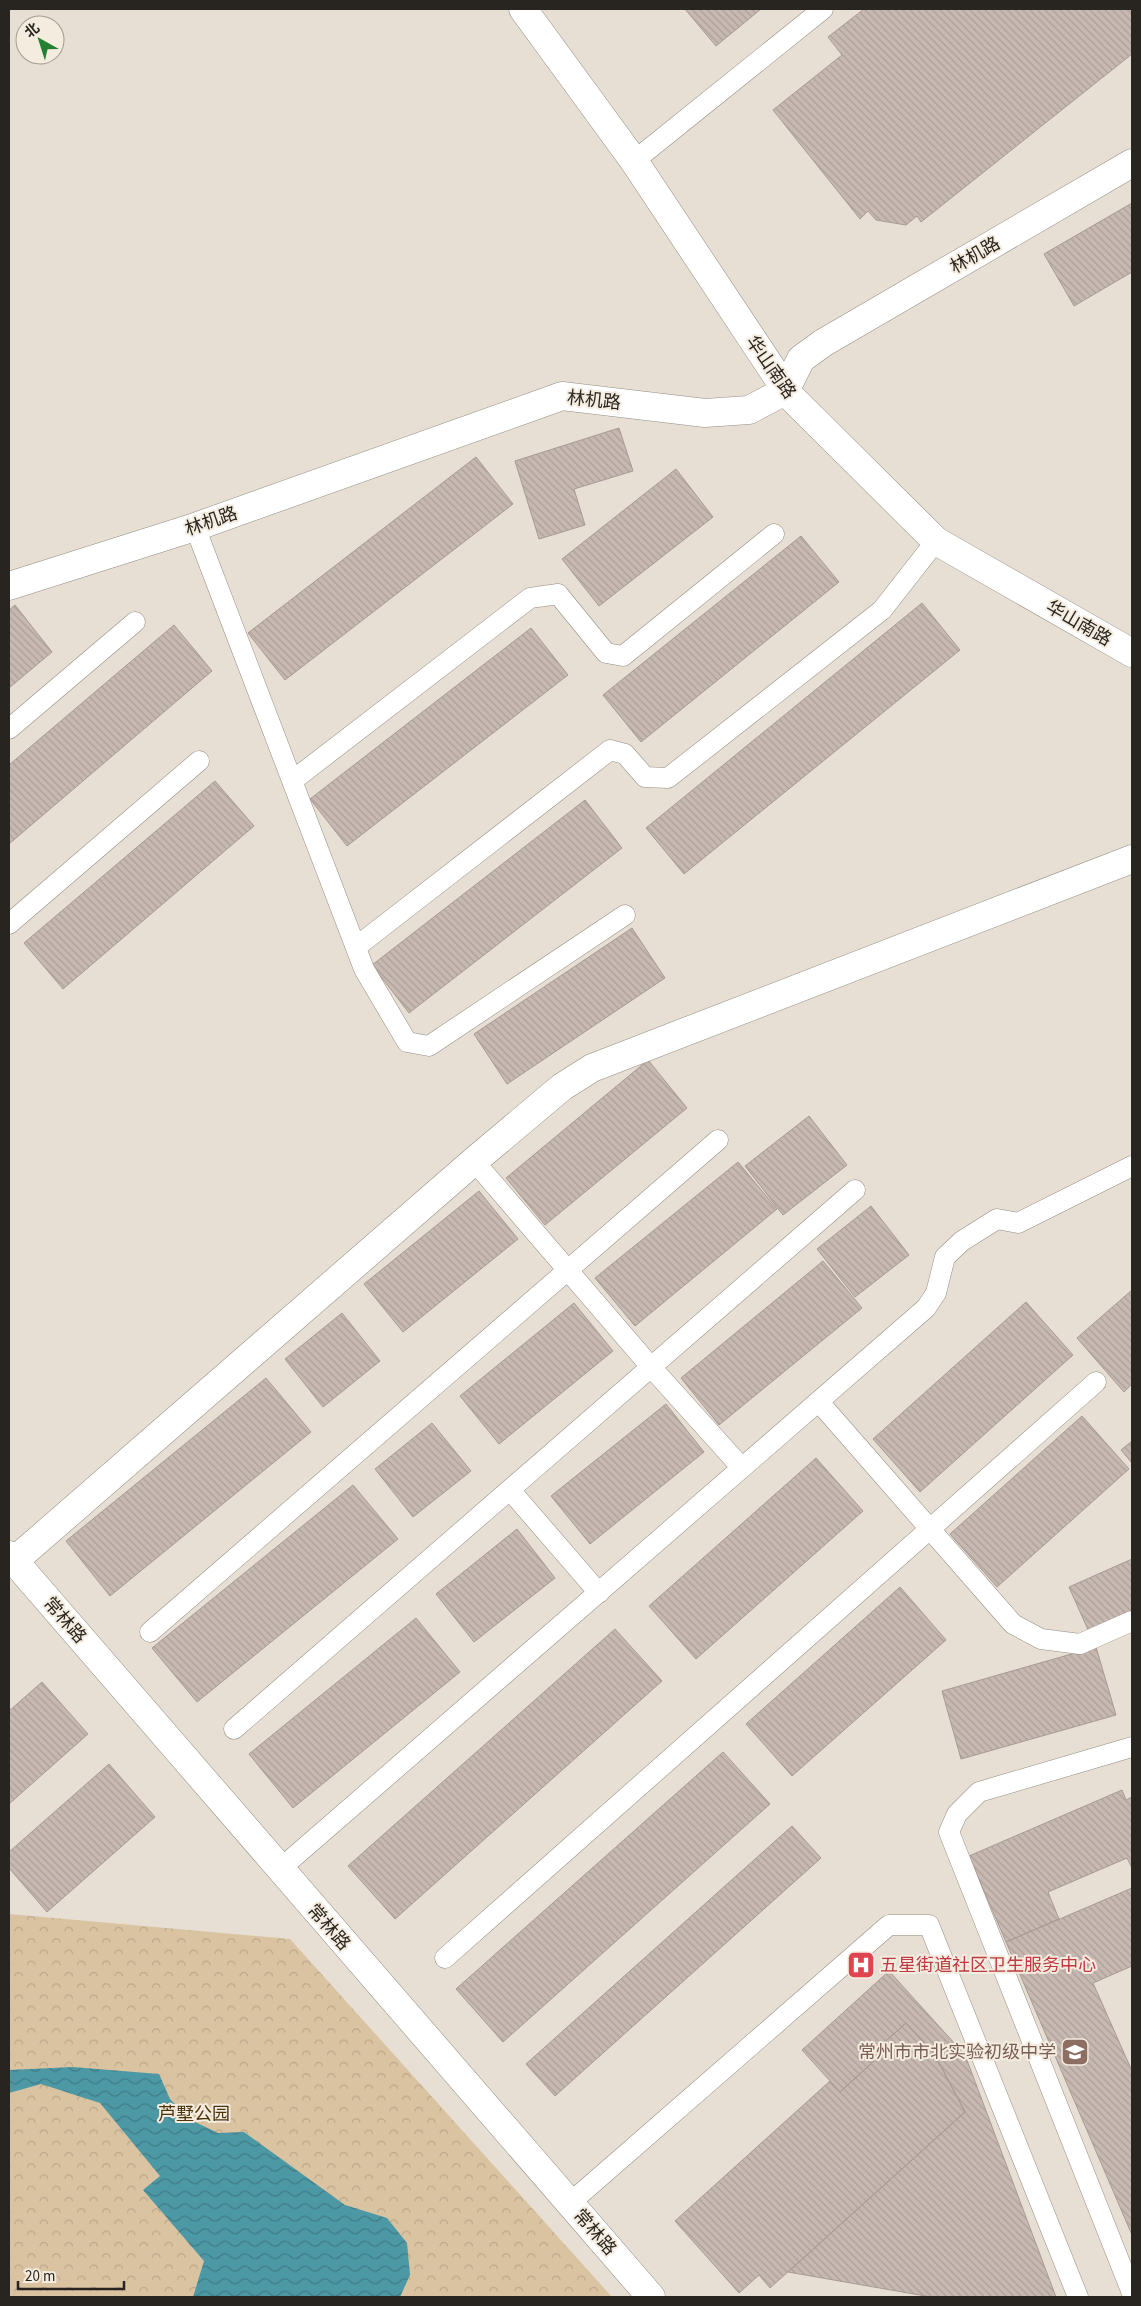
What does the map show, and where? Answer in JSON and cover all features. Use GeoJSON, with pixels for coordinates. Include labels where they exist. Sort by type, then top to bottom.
{"type":"FeatureCollection","features":[{"type":"Feature","properties":{"kind":"street","name":"华山南路"},"geometry":{"type":"LineString","coordinates":[[522,9],[634,161],[785,391],[936,541],[1132,654]]}},
{"type":"Feature","properties":{"kind":"street","name":"林机路"},"geometry":{"type":"LineString","coordinates":[[9,586],[195,527],[562,396],[705,413],[749,410],[785,391],[801,359],[823,343],[1132,163]]}},
{"type":"Feature","properties":{"kind":"street"},"geometry":{"type":"LineString","coordinates":[[11,1558],[474,1161],[562,1087],[592,1068],[1132,860]]}},
{"type":"Feature","properties":{"kind":"street","name":"常林路"},"geometry":{"type":"LineString","coordinates":[[11,1558],[651,2297]]}},
{"type":"Feature","properties":{"kind":"lane"},"geometry":{"type":"LineString","coordinates":[[634,161],[823,9]]}},
{"type":"Feature","properties":{"kind":"lane"},"geometry":{"type":"LineString","coordinates":[[195,527],[364,969],[407,1042],[429,1046],[625,915]]}},
{"type":"Feature","properties":{"kind":"lane"},"geometry":{"type":"LineString","coordinates":[[292,781],[530,598],[558,594],[606,653],[623,656],[774,534]]}},
{"type":"Feature","properties":{"kind":"lane"},"geometry":{"type":"LineString","coordinates":[[356,947],[610,750],[625,754],[645,777],[668,778],[882,610],[936,541]]}},
{"type":"Feature","properties":{"kind":"lane"},"geometry":{"type":"LineString","coordinates":[[9,729],[135,622]]}},
{"type":"Feature","properties":{"kind":"lane"},"geometry":{"type":"LineString","coordinates":[[9,924],[199,761]]}},
{"type":"Feature","properties":{"kind":"lane"},"geometry":{"type":"LineString","coordinates":[[150,1632],[718,1140]]}},
{"type":"Feature","properties":{"kind":"lane"},"geometry":{"type":"LineString","coordinates":[[474,1161],[651,1367],[742,1468]]}},
{"type":"Feature","properties":{"kind":"lane"},"geometry":{"type":"LineString","coordinates":[[280,1869],[926,1308],[936,1293],[945,1257],[962,1241],[997,1219],[1018,1223],[1132,1166]]}},
{"type":"Feature","properties":{"kind":"lane"},"geometry":{"type":"LineString","coordinates":[[234,1729],[856,1190]]}},
{"type":"Feature","properties":{"kind":"lane"},"geometry":{"type":"LineString","coordinates":[[445,1958],[1096,1382]]}},
{"type":"Feature","properties":{"kind":"lane"},"geometry":{"type":"LineString","coordinates":[[819,1402],[1013,1624],[1041,1639],[1080,1644],[1132,1622]]}},
{"type":"Feature","properties":{"kind":"lane"},"geometry":{"type":"LineString","coordinates":[[510,1490],[598,1593]]}},
{"type":"Feature","properties":{"kind":"lane"},"geometry":{"type":"LineString","coordinates":[[1132,1747],[979,1792],[957,1814],[950,1832],[1132,2293]]}},
{"type":"Feature","properties":{"kind":"lane"},"geometry":{"type":"LineString","coordinates":[[570,2203],[889,1925],[929,1925],[1078,2297]]}},
{"type":"Feature","properties":{"kind":"green space","name":"芦墅公园"},"geometry":{"type":"Polygon","coordinates":[[[9,1914],[290,1939],[612,2297],[9,2297],[9,1914]]]}},
{"type":"Feature","properties":{"kind":"water"},"geometry":{"type":"Polygon","coordinates":[[[73,2067],[159,2074],[170,2099],[189,2119],[218,2133],[244,2132],[345,2205],[387,2218],[407,2243],[410,2275],[400,2297],[193,2297],[204,2261],[143,2190],[160,2176],[100,2103],[41,2084],[9,2093],[9,2070],[73,2067]]]}},
{"type":"Feature","properties":{"kind":"building"},"geometry":{"type":"Polygon","coordinates":[[[685,9],[761,9],[716,46],[685,9]]]}},
{"type":"Feature","properties":{"kind":"building"},"geometry":{"type":"Polygon","coordinates":[[[864,9],[1132,9],[1132,54],[921,222],[917,216],[906,225],[876,220],[868,211],[860,219],[773,110],[842,55],[828,37],[864,9]]]}},
{"type":"Feature","properties":{"kind":"building"},"geometry":{"type":"Polygon","coordinates":[[[1132,203],[1132,272],[1074,306],[1044,254],[1132,203]]]}},
{"type":"Feature","properties":{"kind":"building"},"geometry":{"type":"Polygon","coordinates":[[[619,428],[633,471],[574,489],[585,525],[539,539],[515,461],[619,428]]]}},
{"type":"Feature","properties":{"kind":"building"},"geometry":{"type":"Polygon","coordinates":[[[476,457],[513,504],[285,680],[248,633],[476,457]]]}},
{"type":"Feature","properties":{"kind":"building"},"geometry":{"type":"Polygon","coordinates":[[[676,469],[713,517],[599,606],[562,559],[676,469]]]}},
{"type":"Feature","properties":{"kind":"building"},"geometry":{"type":"Polygon","coordinates":[[[801,536],[839,582],[641,742],[603,695],[801,536]]]}},
{"type":"Feature","properties":{"kind":"building"},"geometry":{"type":"Polygon","coordinates":[[[922,603],[960,650],[684,874],[646,828],[922,603]]]}},
{"type":"Feature","properties":{"kind":"building"},"geometry":{"type":"Polygon","coordinates":[[[15,605],[52,652],[9,688],[9,610],[15,605]]]}},
{"type":"Feature","properties":{"kind":"building"},"geometry":{"type":"Polygon","coordinates":[[[174,625],[212,671],[9,844],[9,765],[174,625]]]}},
{"type":"Feature","properties":{"kind":"building"},"geometry":{"type":"Polygon","coordinates":[[[531,628],[568,675],[347,846],[310,799],[531,628]]]}},
{"type":"Feature","properties":{"kind":"building"},"geometry":{"type":"Polygon","coordinates":[[[215,781],[254,826],[63,989],[24,943],[215,781]]]}},
{"type":"Feature","properties":{"kind":"building"},"geometry":{"type":"Polygon","coordinates":[[[585,800],[622,848],[409,1013],[372,965],[585,800]]]}},
{"type":"Feature","properties":{"kind":"building"},"geometry":{"type":"Polygon","coordinates":[[[632,928],[665,978],[507,1084],[474,1034],[632,928]]]}},
{"type":"Feature","properties":{"kind":"building"},"geometry":{"type":"Polygon","coordinates":[[[648,1060],[687,1108],[545,1225],[506,1178],[648,1060]]]}},
{"type":"Feature","properties":{"kind":"building"},"geometry":{"type":"Polygon","coordinates":[[[809,1116],[847,1165],[783,1215],[745,1166],[809,1116]]]}},
{"type":"Feature","properties":{"kind":"building"},"geometry":{"type":"Polygon","coordinates":[[[738,1162],[777,1209],[635,1326],[595,1278],[738,1162]]]}},
{"type":"Feature","properties":{"kind":"building"},"geometry":{"type":"Polygon","coordinates":[[[479,1191],[518,1239],[403,1332],[364,1284],[479,1191]]]}},
{"type":"Feature","properties":{"kind":"building"},"geometry":{"type":"Polygon","coordinates":[[[871,1206],[909,1255],[855,1297],[817,1249],[871,1206]]]}},
{"type":"Feature","properties":{"kind":"building"},"geometry":{"type":"Polygon","coordinates":[[[823,1261],[862,1308],[719,1425],[681,1378],[823,1261]]]}},
{"type":"Feature","properties":{"kind":"building"},"geometry":{"type":"Polygon","coordinates":[[[1132,1290],[1132,1384],[1124,1392],[1077,1338],[1132,1290]]]}},
{"type":"Feature","properties":{"kind":"building"},"geometry":{"type":"Polygon","coordinates":[[[1026,1302],[1073,1355],[920,1492],[873,1439],[1026,1302]]]}},
{"type":"Feature","properties":{"kind":"building"},"geometry":{"type":"Polygon","coordinates":[[[574,1303],[613,1351],[499,1444],[460,1396],[574,1303]]]}},
{"type":"Feature","properties":{"kind":"building"},"geometry":{"type":"Polygon","coordinates":[[[342,1313],[380,1361],[323,1407],[285,1359],[342,1313]]]}},
{"type":"Feature","properties":{"kind":"building"},"geometry":{"type":"Polygon","coordinates":[[[266,1378],[311,1432],[110,1596],[66,1541],[266,1378]]]}},
{"type":"Feature","properties":{"kind":"building"},"geometry":{"type":"Polygon","coordinates":[[[666,1404],[704,1452],[590,1544],[551,1496],[666,1404]]]}},
{"type":"Feature","properties":{"kind":"building"},"geometry":{"type":"Polygon","coordinates":[[[1082,1416],[1129,1469],[997,1587],[950,1534],[1082,1416]]]}},
{"type":"Feature","properties":{"kind":"building"},"geometry":{"type":"Polygon","coordinates":[[[432,1423],[471,1471],[413,1517],[375,1469],[432,1423]]]}},
{"type":"Feature","properties":{"kind":"building"},"geometry":{"type":"Polygon","coordinates":[[[1132,1441],[1132,1463],[1121,1450],[1132,1441]]]}},
{"type":"Feature","properties":{"kind":"building"},"geometry":{"type":"Polygon","coordinates":[[[816,1458],[863,1511],[696,1659],[649,1606],[816,1458]]]}},
{"type":"Feature","properties":{"kind":"building"},"geometry":{"type":"Polygon","coordinates":[[[353,1485],[398,1539],[197,1702],[152,1648],[353,1485]]]}},
{"type":"Feature","properties":{"kind":"building"},"geometry":{"type":"Polygon","coordinates":[[[517,1529],[555,1578],[474,1642],[436,1594],[517,1529]]]}},
{"type":"Feature","properties":{"kind":"building"},"geometry":{"type":"Polygon","coordinates":[[[1132,1559],[1132,1613],[1089,1632],[1069,1587],[1132,1559]]]}},
{"type":"Feature","properties":{"kind":"building"},"geometry":{"type":"Polygon","coordinates":[[[900,1587],[946,1640],[792,1776],[746,1724],[900,1587]]]}},
{"type":"Feature","properties":{"kind":"building"},"geometry":{"type":"Polygon","coordinates":[[[416,1618],[460,1672],[293,1808],[249,1754],[416,1618]]]}},
{"type":"Feature","properties":{"kind":"building"},"geometry":{"type":"Polygon","coordinates":[[[615,1629],[662,1681],[395,1919],[348,1866],[615,1629]]]}},
{"type":"Feature","properties":{"kind":"building"},"geometry":{"type":"Polygon","coordinates":[[[1096,1647],[1116,1715],[961,1759],[942,1691],[1096,1647]]]}},
{"type":"Feature","properties":{"kind":"building"},"geometry":{"type":"Polygon","coordinates":[[[42,1682],[88,1734],[9,1804],[9,1711],[42,1682]]]}},
{"type":"Feature","properties":{"kind":"building"},"geometry":{"type":"Polygon","coordinates":[[[723,1752],[770,1804],[503,2042],[456,1989],[723,1752]]]}},
{"type":"Feature","properties":{"kind":"building"},"geometry":{"type":"Polygon","coordinates":[[[109,1764],[155,1817],[47,1912],[9,1868],[9,1852],[109,1764]]]}},
{"type":"Feature","properties":{"kind":"building"},"geometry":{"type":"Polygon","coordinates":[[[1122,1790],[1126,1800],[1132,1797],[1132,1868],[1127,1858],[1048,1892],[1059,1919],[1006,1942],[969,1856],[1122,1790]]]}},
{"type":"Feature","properties":{"kind":"building"},"geometry":{"type":"Polygon","coordinates":[[[792,1826],[821,1858],[555,2096],[526,2064],[792,1826]]]}},
{"type":"Feature","properties":{"kind":"building"},"geometry":{"type":"Polygon","coordinates":[[[1132,1888],[1132,1966],[1093,1983],[1132,2071],[1132,2235],[1006,1942],[1132,1888]]]}},
{"type":"Feature","properties":{"kind":"building"},"geometry":{"type":"Polygon","coordinates":[[[889,1971],[965,2055],[1056,2297],[931,2297],[788,2272],[965,2112],[935,2055],[906,2023],[869,2056],[874,2061],[840,2092],[802,2050],[889,1971]]]}},
{"type":"Feature","properties":{"kind":"building"},"geometry":{"type":"Polygon","coordinates":[[[906,2023],[935,2055],[965,2112],[770,2288],[759,2275],[739,2293],[675,2221],[830,2081],[840,2092],[874,2061],[869,2056],[906,2023]]]}},
{"type":"Feature","properties":{"kind":"place","name":"五星街道社区卫生服务中心"},"geometry":{"type":"Point","coordinates":[861,1965]}},
{"type":"Feature","properties":{"kind":"place","name":"常州市市北实验初级中学"},"geometry":{"type":"Point","coordinates":[1075,2052]}}]}
